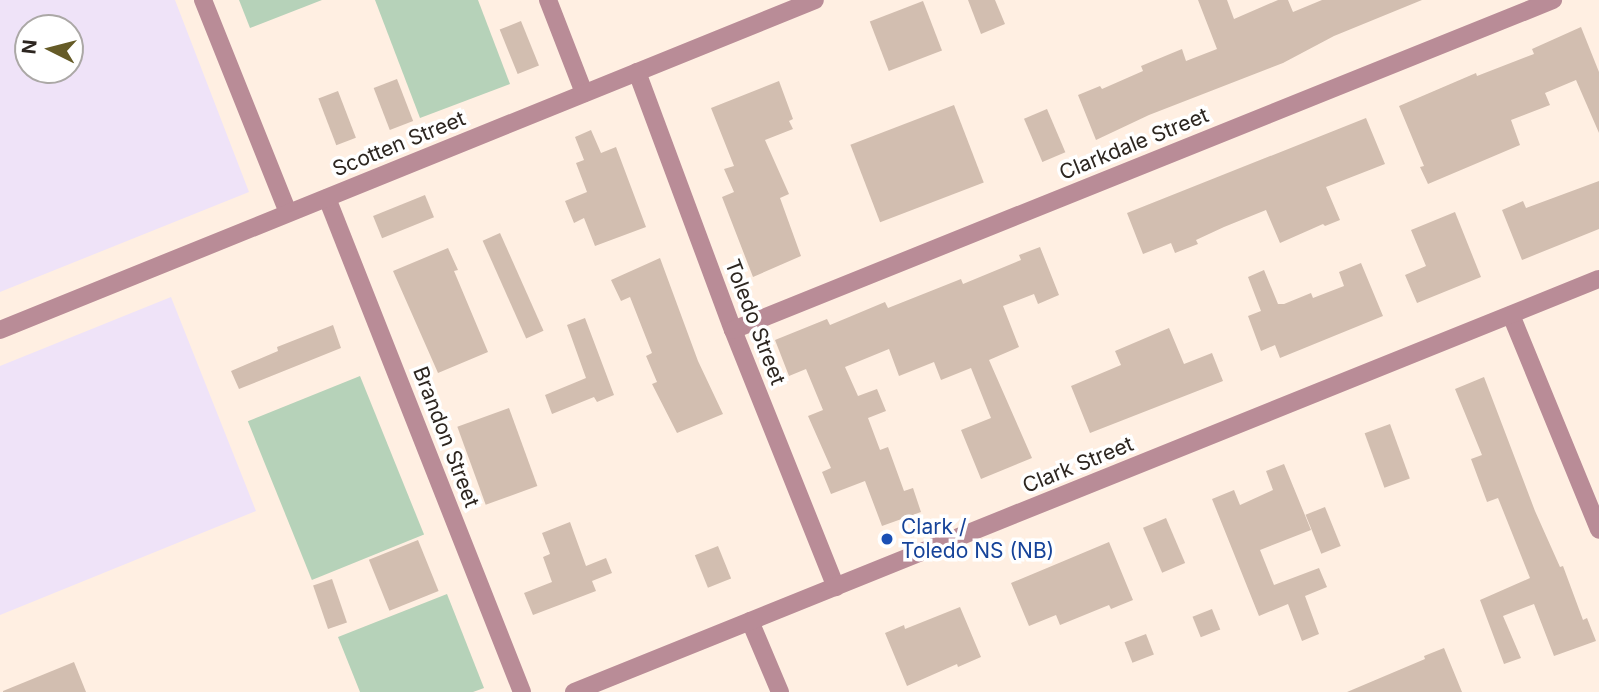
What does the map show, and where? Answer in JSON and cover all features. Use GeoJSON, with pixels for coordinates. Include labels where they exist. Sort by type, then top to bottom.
{"type":"FeatureCollection","features":[{"type":"Feature","properties":{"kind":"street"},"geometry":{"type":"LineString","coordinates":[[203,0],[288,213]]}},
{"type":"Feature","properties":{"kind":"street"},"geometry":{"type":"LineString","coordinates":[[548,0],[584,93]]}},
{"type":"Feature","properties":{"kind":"street","name":"Scotten Street"},"geometry":{"type":"LineString","coordinates":[[0,330],[815,0]]}},
{"type":"Feature","properties":{"kind":"street","name":"Clarkdale Street"},"geometry":{"type":"LineString","coordinates":[[733,330],[1553,0]]}},
{"type":"Feature","properties":{"kind":"street","name":"Toledo Street"},"geometry":{"type":"LineString","coordinates":[[636,72],[733,330],[836,587]]}},
{"type":"Feature","properties":{"kind":"street","name":"Brandon Street"},"geometry":{"type":"LineString","coordinates":[[327,198],[522,692]]}},
{"type":"Feature","properties":{"kind":"street","name":"Clark Street"},"geometry":{"type":"LineString","coordinates":[[575,692],[1599,279]]}},
{"type":"Feature","properties":{"kind":"street"},"geometry":{"type":"LineString","coordinates":[[1511,315],[1599,530]]}},
{"type":"Feature","properties":{"kind":"street"},"geometry":{"type":"LineString","coordinates":[[750,621],[780,692]]}},
{"type":"Feature","properties":{"kind":"shaded area"},"geometry":{"type":"Polygon","coordinates":[[[0,0],[175,0],[249,192],[0,292],[0,0]]]}},
{"type":"Feature","properties":{"kind":"shaded area"},"geometry":{"type":"Polygon","coordinates":[[[171,297],[256,511],[0,615],[0,366],[171,297]]]}},
{"type":"Feature","properties":{"kind":"green space"},"geometry":{"type":"Polygon","coordinates":[[[239,0],[322,0],[250,28],[239,0]]]}},
{"type":"Feature","properties":{"kind":"green space"},"geometry":{"type":"Polygon","coordinates":[[[375,0],[478,0],[510,84],[420,118],[375,0]]]}},
{"type":"Feature","properties":{"kind":"green space"},"geometry":{"type":"Polygon","coordinates":[[[360,376],[424,535],[312,580],[248,421],[360,376]]]}},
{"type":"Feature","properties":{"kind":"green space"},"geometry":{"type":"Polygon","coordinates":[[[447,594],[484,688],[473,692],[360,692],[338,637],[447,594]]]}},
{"type":"Feature","properties":{"kind":"building"},"geometry":{"type":"Polygon","coordinates":[[[968,0],[995,0],[1005,24],[981,34],[968,0]]]}},
{"type":"Feature","properties":{"kind":"building"},"geometry":{"type":"Polygon","coordinates":[[[1198,0],[1227,0],[1234,19],[1278,0],[1288,0],[1293,12],[1322,0],[1422,0],[1334,36],[1283,63],[1149,115],[1096,140],[1078,95],[1100,86],[1102,89],[1143,71],[1141,66],[1182,49],[1186,61],[1217,49],[1198,0]]]}},
{"type":"Feature","properties":{"kind":"building"},"geometry":{"type":"Polygon","coordinates":[[[923,1],[942,50],[889,71],[870,21],[923,1]]]}},
{"type":"Feature","properties":{"kind":"building"},"geometry":{"type":"Polygon","coordinates":[[[521,21],[539,66],[518,74],[500,30],[521,21]]]}},
{"type":"Feature","properties":{"kind":"building"},"geometry":{"type":"Polygon","coordinates":[[[1581,27],[1599,72],[1599,133],[1576,80],[1545,93],[1550,105],[1511,120],[1520,145],[1428,184],[1420,167],[1424,166],[1399,106],[1476,73],[1477,76],[1534,54],[1532,49],[1581,27]]]}},
{"type":"Feature","properties":{"kind":"building"},"geometry":{"type":"Polygon","coordinates":[[[397,79],[413,121],[390,130],[374,88],[397,79]]]}},
{"type":"Feature","properties":{"kind":"building"},"geometry":{"type":"Polygon","coordinates":[[[779,81],[793,119],[789,121],[793,129],[765,140],[789,194],[780,198],[801,256],[753,277],[722,197],[734,192],[724,169],[734,166],[711,108],[779,81]]]}},
{"type":"Feature","properties":{"kind":"building"},"geometry":{"type":"Polygon","coordinates":[[[338,91],[356,138],[336,145],[318,99],[338,91]]]}},
{"type":"Feature","properties":{"kind":"building"},"geometry":{"type":"Polygon","coordinates":[[[954,105],[984,182],[880,222],[850,145],[954,105]]]}},
{"type":"Feature","properties":{"kind":"building"},"geometry":{"type":"Polygon","coordinates":[[[1047,109],[1065,152],[1042,162],[1024,119],[1047,109]]]}},
{"type":"Feature","properties":{"kind":"building"},"geometry":{"type":"Polygon","coordinates":[[[1366,118],[1385,164],[1326,187],[1340,220],[1325,226],[1323,224],[1280,243],[1266,210],[1196,240],[1198,244],[1175,253],[1171,243],[1143,254],[1127,213],[1366,118]]]}},
{"type":"Feature","properties":{"kind":"building"},"geometry":{"type":"Polygon","coordinates":[[[591,130],[601,153],[616,147],[646,227],[595,246],[584,218],[574,223],[565,201],[587,192],[576,163],[584,160],[575,137],[591,130]]]}},
{"type":"Feature","properties":{"kind":"building"},"geometry":{"type":"Polygon","coordinates":[[[1599,181],[1599,229],[1522,260],[1502,210],[1523,201],[1526,208],[1599,181]]]}},
{"type":"Feature","properties":{"kind":"building"},"geometry":{"type":"Polygon","coordinates":[[[425,195],[434,217],[382,238],[373,216],[425,195]]]}},
{"type":"Feature","properties":{"kind":"building"},"geometry":{"type":"Polygon","coordinates":[[[1455,212],[1481,277],[1417,303],[1405,275],[1426,266],[1411,230],[1455,212]]]}},
{"type":"Feature","properties":{"kind":"building"},"geometry":{"type":"Polygon","coordinates":[[[500,233],[544,331],[526,338],[483,241],[500,233]]]}},
{"type":"Feature","properties":{"kind":"building"},"geometry":{"type":"Polygon","coordinates":[[[1040,247],[1059,295],[1038,304],[1034,294],[1003,306],[1019,347],[989,360],[1032,458],[981,479],[961,430],[991,418],[971,368],[941,380],[934,362],[899,376],[889,349],[845,367],[858,396],[877,389],[886,411],[868,418],[880,450],[888,447],[904,491],[913,488],[921,512],[882,526],[865,481],[831,494],[822,472],[831,468],[808,416],[823,410],[806,369],[789,376],[775,340],[827,319],[830,325],[885,302],[888,308],[961,279],[963,284],[1021,260],[1019,255],[1040,247]]]}},
{"type":"Feature","properties":{"kind":"building"},"geometry":{"type":"Polygon","coordinates":[[[448,248],[458,270],[454,271],[488,352],[438,373],[393,271],[448,248]]]}},
{"type":"Feature","properties":{"kind":"building"},"geometry":{"type":"Polygon","coordinates":[[[660,258],[698,361],[723,414],[677,433],[652,384],[657,382],[646,356],[652,353],[630,297],[621,301],[611,280],[660,258]]]}},
{"type":"Feature","properties":{"kind":"building"},"geometry":{"type":"Polygon","coordinates":[[[1361,263],[1383,316],[1280,358],[1275,345],[1261,351],[1248,316],[1261,311],[1248,277],[1264,270],[1278,304],[1284,304],[1311,293],[1313,298],[1344,286],[1339,272],[1361,263]]]}},
{"type":"Feature","properties":{"kind":"building"},"geometry":{"type":"Polygon","coordinates":[[[585,318],[614,395],[597,402],[594,397],[552,414],[545,395],[586,378],[567,325],[585,318]]]}},
{"type":"Feature","properties":{"kind":"building"},"geometry":{"type":"Polygon","coordinates":[[[333,325],[341,348],[239,389],[231,371],[278,351],[277,347],[333,325]]]}},
{"type":"Feature","properties":{"kind":"building"},"geometry":{"type":"Polygon","coordinates":[[[1169,328],[1184,364],[1212,353],[1223,381],[1090,433],[1071,386],[1121,365],[1115,351],[1169,328]]]}},
{"type":"Feature","properties":{"kind":"building"},"geometry":{"type":"Polygon","coordinates":[[[1484,377],[1535,511],[1560,567],[1563,566],[1583,620],[1587,618],[1596,641],[1554,656],[1534,604],[1503,616],[1521,658],[1504,664],[1480,600],[1530,578],[1498,498],[1487,502],[1471,459],[1482,455],[1455,389],[1484,377]]]}},
{"type":"Feature","properties":{"kind":"building"},"geometry":{"type":"Polygon","coordinates":[[[509,408],[537,486],[486,505],[457,427],[509,408]]]}},
{"type":"Feature","properties":{"kind":"building"},"geometry":{"type":"Polygon","coordinates":[[[1390,424],[1410,479],[1384,488],[1365,433],[1390,424]]]}},
{"type":"Feature","properties":{"kind":"building"},"geometry":{"type":"Polygon","coordinates":[[[1284,464],[1311,530],[1260,550],[1274,585],[1319,568],[1327,587],[1305,596],[1319,634],[1302,641],[1288,604],[1259,616],[1212,499],[1234,490],[1240,505],[1273,490],[1266,471],[1284,464]]]}},
{"type":"Feature","properties":{"kind":"building"},"geometry":{"type":"Polygon","coordinates":[[[1325,507],[1341,546],[1321,554],[1306,515],[1325,507]]]}},
{"type":"Feature","properties":{"kind":"building"},"geometry":{"type":"Polygon","coordinates":[[[1166,518],[1185,563],[1162,573],[1143,528],[1166,518]]]}},
{"type":"Feature","properties":{"kind":"building"},"geometry":{"type":"Polygon","coordinates":[[[570,522],[586,566],[606,558],[612,573],[592,581],[596,591],[533,615],[524,593],[552,582],[543,557],[550,554],[542,533],[570,522]]]}},
{"type":"Feature","properties":{"kind":"building"},"geometry":{"type":"Polygon","coordinates":[[[418,540],[439,591],[389,611],[369,560],[418,540]]]}},
{"type":"Feature","properties":{"kind":"building"},"geometry":{"type":"Polygon","coordinates":[[[1109,542],[1133,600],[1111,609],[1109,605],[1060,625],[1056,615],[1029,626],[1011,583],[1109,542]]]}},
{"type":"Feature","properties":{"kind":"building"},"geometry":{"type":"Polygon","coordinates":[[[718,546],[731,578],[708,588],[695,555],[718,546]]]}},
{"type":"Feature","properties":{"kind":"building"},"geometry":{"type":"Polygon","coordinates":[[[332,579],[347,622],[328,629],[313,586],[332,579]]]}},
{"type":"Feature","properties":{"kind":"building"},"geometry":{"type":"Polygon","coordinates":[[[960,607],[981,657],[958,667],[957,664],[907,686],[885,633],[904,625],[905,629],[960,607]]]}},
{"type":"Feature","properties":{"kind":"building"},"geometry":{"type":"Polygon","coordinates":[[[1212,609],[1220,629],[1201,637],[1193,617],[1212,609]]]}},
{"type":"Feature","properties":{"kind":"building"},"geometry":{"type":"Polygon","coordinates":[[[1146,634],[1154,655],[1132,663],[1125,642],[1146,634]]]}},
{"type":"Feature","properties":{"kind":"building"},"geometry":{"type":"Polygon","coordinates":[[[1444,648],[1462,692],[1347,692],[1425,659],[1424,656],[1444,648]]]}},
{"type":"Feature","properties":{"kind":"building"},"geometry":{"type":"Polygon","coordinates":[[[74,662],[86,692],[3,692],[3,691],[74,662]]]}},
{"type":"Feature","properties":{"kind":"place","name":"Clark / Toledo NS (NB)"},"geometry":{"type":"Point","coordinates":[887,539]}}]}
